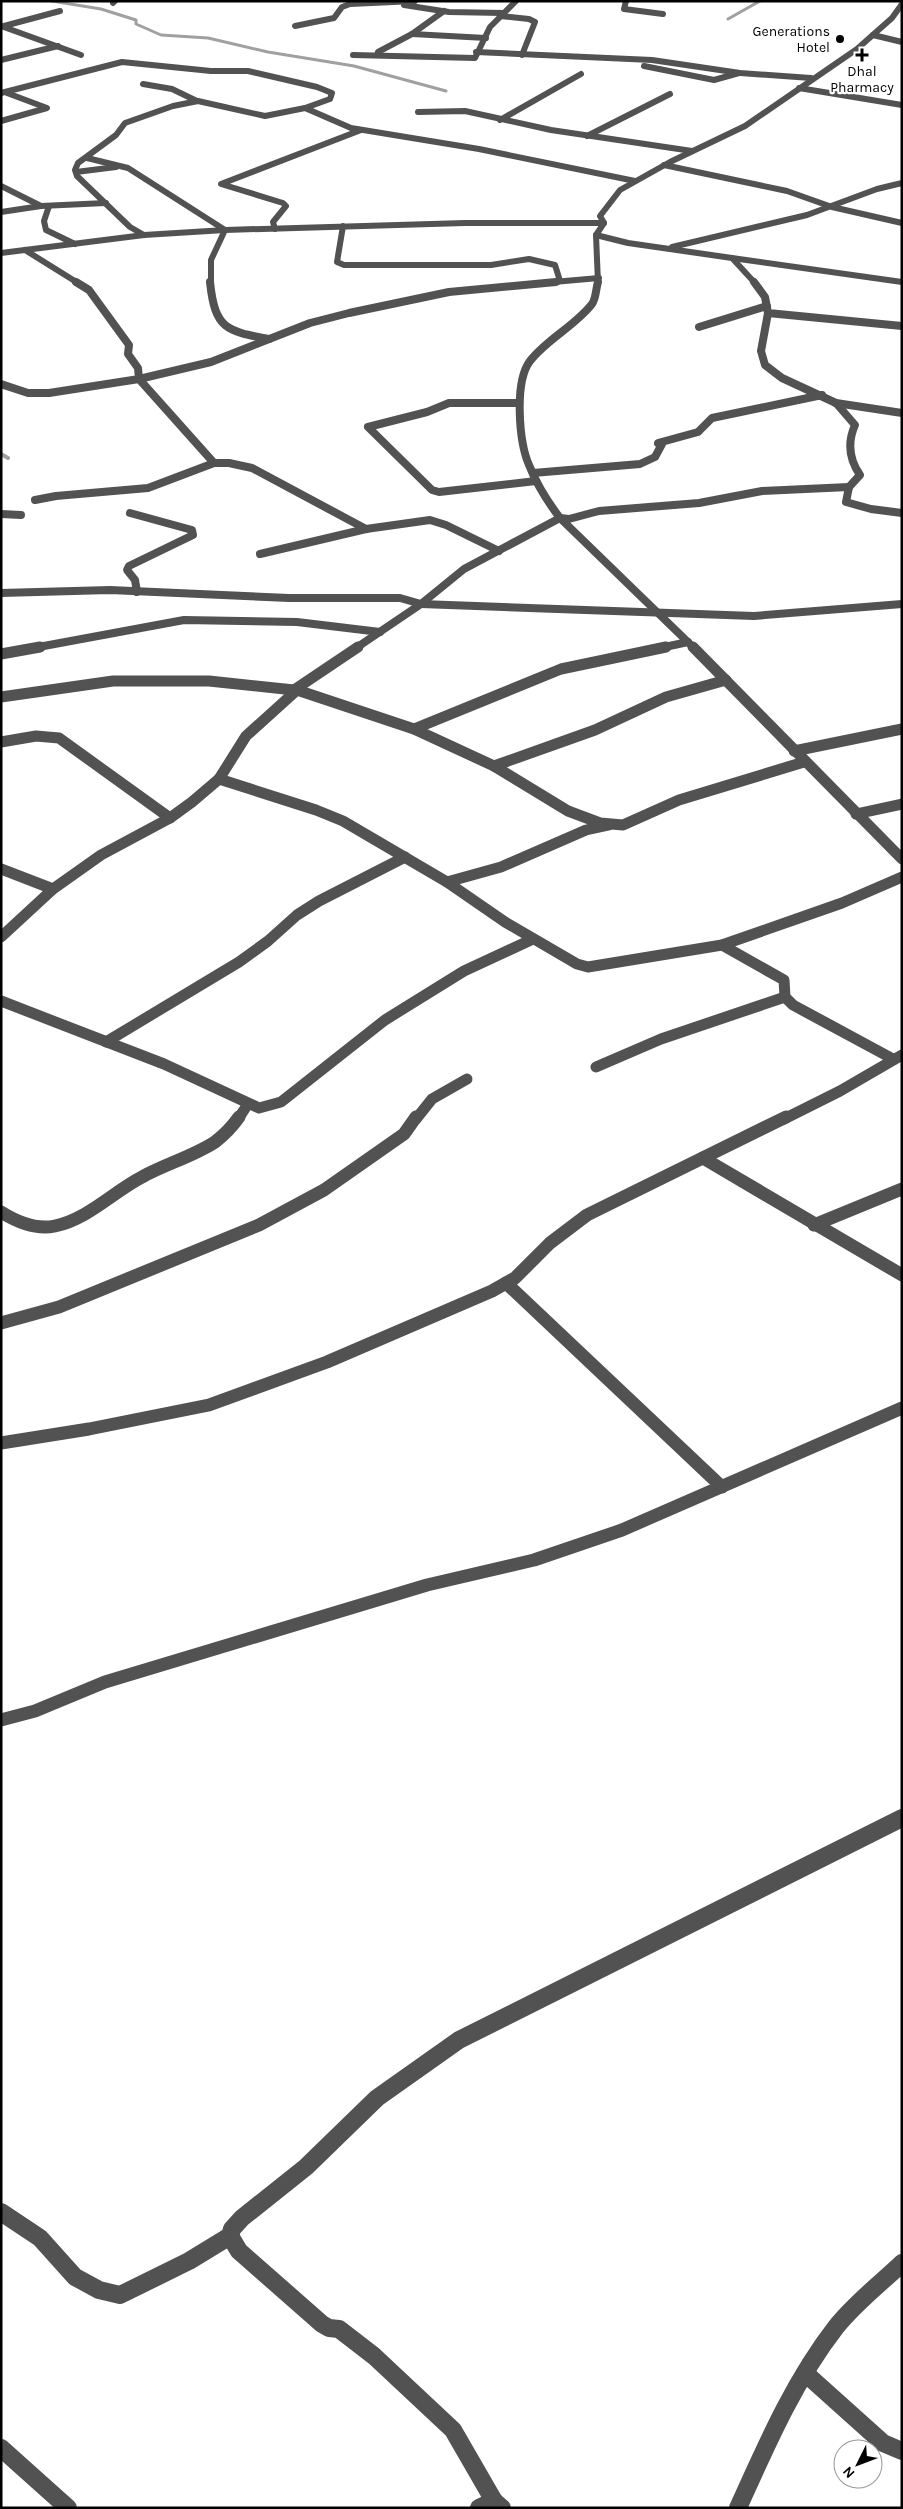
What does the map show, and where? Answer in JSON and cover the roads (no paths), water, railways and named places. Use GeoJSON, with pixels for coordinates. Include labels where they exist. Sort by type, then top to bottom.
{"type":"FeatureCollection","features":[{"type":"Feature","properties":{"kind":"street"},"geometry":{"type":"LineString","coordinates":[[344,1],[350,3],[397,4],[444,11],[529,19],[535,22],[522,55]]}},
{"type":"Feature","properties":{"kind":"street"},"geometry":{"type":"LineString","coordinates":[[397,4],[415,1]]}},
{"type":"Feature","properties":{"kind":"street"},"geometry":{"type":"LineString","coordinates":[[353,55],[467,60],[476,58],[476,52],[486,38],[490,27],[516,1]]}},
{"type":"Feature","properties":{"kind":"street"},"geometry":{"type":"LineString","coordinates":[[626,1],[624,9],[663,14]]}},
{"type":"Feature","properties":{"kind":"street"},"geometry":{"type":"LineString","coordinates":[[295,26],[334,18],[342,6],[350,3]]}},
{"type":"Feature","properties":{"kind":"street"},"geometry":{"type":"LineString","coordinates":[[604,223],[600,216],[620,190],[664,165],[745,126],[811,78],[856,49],[893,20],[902,4]]}},
{"type":"Feature","properties":{"kind":"street"},"geometry":{"type":"LineString","coordinates":[[2,26],[60,11]]}},
{"type":"Feature","properties":{"kind":"street"},"geometry":{"type":"LineString","coordinates":[[377,55],[378,52],[412,34],[444,11]]}},
{"type":"Feature","properties":{"kind":"street"},"geometry":{"type":"LineString","coordinates":[[2,26],[81,54]]}},
{"type":"Feature","properties":{"kind":"street"},"geometry":{"type":"LineString","coordinates":[[412,34],[486,38]]}},
{"type":"Feature","properties":{"kind":"street"},"geometry":{"type":"LineString","coordinates":[[873,35],[902,42]]}},
{"type":"Feature","properties":{"kind":"street"},"geometry":{"type":"LineString","coordinates":[[1,60],[58,46]]}},
{"type":"Feature","properties":{"kind":"street"},"geometry":{"type":"LineString","coordinates":[[476,52],[652,60],[740,73],[811,78]]}},
{"type":"Feature","properties":{"kind":"street"},"geometry":{"type":"LineString","coordinates":[[610,58],[709,80],[721,79],[740,73]]}},
{"type":"Feature","properties":{"kind":"street"},"geometry":{"type":"LineString","coordinates":[[4,93],[95,68],[125,62],[211,71],[248,71],[317,86],[332,93],[330,98],[305,108],[265,116],[197,100],[172,89],[143,84]]}},
{"type":"Feature","properties":{"kind":"street"},"geometry":{"type":"LineString","coordinates":[[500,120],[580,74]]}},
{"type":"Feature","properties":{"kind":"street"},"geometry":{"type":"LineString","coordinates":[[799,88],[902,106]]}},
{"type":"Feature","properties":{"kind":"street"},"geometry":{"type":"LineString","coordinates":[[1,121],[47,108],[4,93]]}},
{"type":"Feature","properties":{"kind":"street"},"geometry":{"type":"LineString","coordinates":[[587,136],[670,94]]}},
{"type":"Feature","properties":{"kind":"street"},"geometry":{"type":"LineString","coordinates":[[144,235],[130,227],[76,176],[78,163],[116,135],[124,123],[146,114],[197,100]]}},
{"type":"Feature","properties":{"kind":"street"},"geometry":{"type":"LineString","coordinates":[[305,108],[327,116],[343,126],[361,130],[479,149],[635,181]]}},
{"type":"Feature","properties":{"kind":"street"},"geometry":{"type":"LineString","coordinates":[[418,112],[458,110],[500,120],[587,136],[692,151]]}},
{"type":"Feature","properties":{"kind":"street"},"geometry":{"type":"LineString","coordinates":[[275,229],[273,222],[285,210],[286,206],[284,203],[220,184],[361,130]]}},
{"type":"Feature","properties":{"kind":"street"},"geometry":{"type":"LineString","coordinates":[[86,158],[128,168],[146,178],[165,193],[210,218],[226,230]]}},
{"type":"Feature","properties":{"kind":"street"},"geometry":{"type":"LineString","coordinates":[[664,165],[787,191],[832,207],[902,223]]}},
{"type":"Feature","properties":{"kind":"street"},"geometry":{"type":"LineString","coordinates":[[76,172],[121,166],[146,178]]}},
{"type":"Feature","properties":{"kind":"street"},"geometry":{"type":"LineString","coordinates":[[667,248],[715,234],[784,220],[832,207],[867,192],[902,183]]}},
{"type":"Feature","properties":{"kind":"street"},"geometry":{"type":"LineString","coordinates":[[1,186],[41,206]]}},
{"type":"Feature","properties":{"kind":"street"},"geometry":{"type":"LineString","coordinates":[[1,212],[41,206],[106,203]]}},
{"type":"Feature","properties":{"kind":"street"},"geometry":{"type":"LineString","coordinates":[[49,206],[44,221],[46,230],[75,244]]}},
{"type":"Feature","properties":{"kind":"street"},"geometry":{"type":"LineString","coordinates":[[1,253],[144,235],[226,230],[465,223],[604,223]]}},
{"type":"Feature","properties":{"kind":"street"},"geometry":{"type":"LineString","coordinates":[[604,223],[596,235],[599,278],[593,303],[561,328],[529,362],[522,376],[518,402],[528,463],[536,481],[560,518],[688,642],[804,762],[902,859]]}},
{"type":"Feature","properties":{"kind":"street"},"geometry":{"type":"LineString","coordinates":[[344,226],[337,262],[344,265],[491,265],[529,259],[555,265],[560,281]]}},
{"type":"Feature","properties":{"kind":"street"},"geometry":{"type":"LineString","coordinates":[[226,230],[215,249],[210,267],[216,316],[222,325],[269,339]]}},
{"type":"Feature","properties":{"kind":"street"},"geometry":{"type":"LineString","coordinates":[[596,235],[732,258],[901,281]]}},
{"type":"Feature","properties":{"kind":"street"},"geometry":{"type":"LineString","coordinates":[[25,250],[89,290],[129,345],[128,354],[138,368],[138,379],[214,463]]}},
{"type":"Feature","properties":{"kind":"street"},"geometry":{"type":"LineString","coordinates":[[732,258],[752,279],[765,297],[768,309],[761,351],[765,365],[782,378],[836,403],[855,426],[850,436],[850,455],[860,475],[849,487],[846,502],[871,509],[902,513]]}},
{"type":"Feature","properties":{"kind":"street"},"geometry":{"type":"LineString","coordinates":[[1,384],[28,393],[49,394],[138,379],[210,362],[310,323],[403,301],[449,292],[599,278]]}},
{"type":"Feature","properties":{"kind":"street"},"geometry":{"type":"LineString","coordinates":[[699,327],[768,309],[902,326]]}},
{"type":"Feature","properties":{"kind":"street"},"geometry":{"type":"LineString","coordinates":[[532,472],[640,464],[653,459],[661,451],[662,444],[658,443],[698,432],[712,418],[822,395]]}},
{"type":"Feature","properties":{"kind":"street"},"geometry":{"type":"LineString","coordinates":[[518,402],[449,403],[427,412],[368,427],[432,490],[439,492],[536,481]]}},
{"type":"Feature","properties":{"kind":"street"},"geometry":{"type":"LineString","coordinates":[[836,403],[902,413]]}},
{"type":"Feature","properties":{"kind":"street"},"geometry":{"type":"LineString","coordinates":[[36,500],[56,496],[148,488],[214,463],[229,463],[252,468],[366,529]]}},
{"type":"Feature","properties":{"kind":"street"},"geometry":{"type":"LineString","coordinates":[[1,937],[53,889],[101,854],[170,818],[219,780],[246,736],[296,690],[421,604],[464,569],[560,518],[569,519],[599,511],[699,503],[762,491],[849,487]]}},
{"type":"Feature","properties":{"kind":"street"},"geometry":{"type":"LineString","coordinates":[[130,513],[192,530],[194,535],[129,566],[127,570],[135,580],[137,592]]}},
{"type":"Feature","properties":{"kind":"street"},"geometry":{"type":"LineString","coordinates":[[1,514],[21,515]]}},
{"type":"Feature","properties":{"kind":"street"},"geometry":{"type":"LineString","coordinates":[[260,554],[366,529],[430,520],[446,525],[498,551]]}},
{"type":"Feature","properties":{"kind":"street"},"geometry":{"type":"LineString","coordinates":[[1,593],[137,592],[289,598],[400,598],[421,604],[754,616],[902,604]]}},
{"type":"Feature","properties":{"kind":"street"},"geometry":{"type":"LineString","coordinates":[[1,654],[184,620],[297,622],[380,632]]}},
{"type":"Feature","properties":{"kind":"street"},"geometry":{"type":"LineString","coordinates":[[414,729],[561,669],[688,642]]}},
{"type":"Feature","properties":{"kind":"street"},"geometry":{"type":"LineString","coordinates":[[1,697],[121,680],[209,681],[296,690],[414,729],[494,766],[550,802],[572,813],[609,825]]}},
{"type":"Feature","properties":{"kind":"street"},"geometry":{"type":"LineString","coordinates":[[494,766],[595,730],[666,697],[726,680]]}},
{"type":"Feature","properties":{"kind":"street"},"geometry":{"type":"LineString","coordinates":[[794,751],[902,730]]}},
{"type":"Feature","properties":{"kind":"street"},"geometry":{"type":"LineString","coordinates":[[1,742],[36,736],[59,738],[170,818]]}},
{"type":"Feature","properties":{"kind":"street"},"geometry":{"type":"LineString","coordinates":[[447,882],[501,868],[586,830],[623,824],[679,800],[804,762]]}},
{"type":"Feature","properties":{"kind":"street"},"geometry":{"type":"LineString","coordinates":[[219,780],[316,810],[343,821],[447,882],[533,939],[576,964],[588,967],[722,945],[842,903],[902,877]]}},
{"type":"Feature","properties":{"kind":"street"},"geometry":{"type":"LineString","coordinates":[[856,814],[902,804]]}},
{"type":"Feature","properties":{"kind":"street"},"geometry":{"type":"LineString","coordinates":[[106,1042],[239,962],[268,941],[297,916],[320,901],[405,857]]}},
{"type":"Feature","properties":{"kind":"street"},"geometry":{"type":"LineString","coordinates":[[1,868],[53,889]]}},
{"type":"Feature","properties":{"kind":"street"},"geometry":{"type":"LineString","coordinates":[[1,1001],[164,1064],[259,1108],[280,1102],[304,1086],[384,1020],[464,971],[533,939]]}},
{"type":"Feature","properties":{"kind":"street"},"geometry":{"type":"LineString","coordinates":[[722,945],[784,980],[785,997],[806,1014],[897,1057]]}},
{"type":"Feature","properties":{"kind":"street"},"geometry":{"type":"LineString","coordinates":[[596,1067],[661,1039],[785,997]]}},
{"type":"Feature","properties":{"kind":"street"},"geometry":{"type":"LineString","coordinates":[[1,1443],[90,1429],[209,1405],[327,1362],[506,1283],[515,1278],[550,1243],[587,1215],[840,1091],[897,1057]]}},
{"type":"Feature","properties":{"kind":"street"},"geometry":{"type":"LineString","coordinates":[[1,1323],[59,1307],[258,1225],[324,1190],[404,1134],[414,1124],[423,1108],[434,1098],[467,1079]]}},
{"type":"Feature","properties":{"kind":"street"},"geometry":{"type":"LineString","coordinates":[[1,1212],[26,1226],[55,1226],[65,1222],[114,1196],[134,1181],[215,1142],[232,1128],[248,1104]]}},
{"type":"Feature","properties":{"kind":"street"},"geometry":{"type":"LineString","coordinates":[[703,1158],[814,1225],[902,1274]]}},
{"type":"Feature","properties":{"kind":"street"},"geometry":{"type":"LineString","coordinates":[[814,1225],[902,1189]]}},
{"type":"Feature","properties":{"kind":"street"},"geometry":{"type":"LineString","coordinates":[[506,1283],[722,1487]]}},
{"type":"Feature","properties":{"kind":"street"},"geometry":{"type":"LineString","coordinates":[[1,1720],[35,1711],[105,1682],[427,1585],[534,1560],[622,1530],[902,1408]]}},
{"type":"Feature","properties":{"kind":"street"},"geometry":{"type":"LineString","coordinates":[[1,2212],[40,2238],[75,2278],[98,2290],[120,2295],[189,2261],[230,2236],[232,2229],[242,2218],[306,2167],[377,2098],[459,2040],[902,1818]]}},
{"type":"Feature","properties":{"kind":"street"},"geometry":{"type":"LineString","coordinates":[[230,2236],[239,2251],[322,2324],[329,2328],[338,2329],[374,2356],[453,2430],[468,2453],[492,2506]]}},
{"type":"Feature","properties":{"kind":"street"},"geometry":{"type":"LineString","coordinates":[[738,2508],[768,2441],[805,2373],[837,2326],[902,2263]]}},
{"type":"Feature","properties":{"kind":"street"},"geometry":{"type":"LineString","coordinates":[[805,2373],[883,2443],[902,2451]]}},
{"type":"Feature","properties":{"kind":"street"},"geometry":{"type":"LineString","coordinates":[[1,2448],[68,2508]]}},
{"type":"Feature","properties":{"kind":"waterway"},"geometry":{"type":"LineString","coordinates":[[52,1],[101,9],[136,20],[136,24],[161,35],[208,38],[268,52],[354,66],[446,91]]}},
{"type":"Feature","properties":{"kind":"waterway"},"geometry":{"type":"LineString","coordinates":[[728,19],[760,1]]}},
{"type":"Feature","properties":{"kind":"waterway"},"geometry":{"type":"LineString","coordinates":[[1,454],[8,458]]}},
{"type":"Feature","properties":{"kind":"place","name":"Generations Hotel"},"geometry":{"type":"Point","coordinates":[840,39]}},
{"type":"Feature","properties":{"kind":"place","name":"Dhal Pharmacy"},"geometry":{"type":"Point","coordinates":[862,55]}}]}
